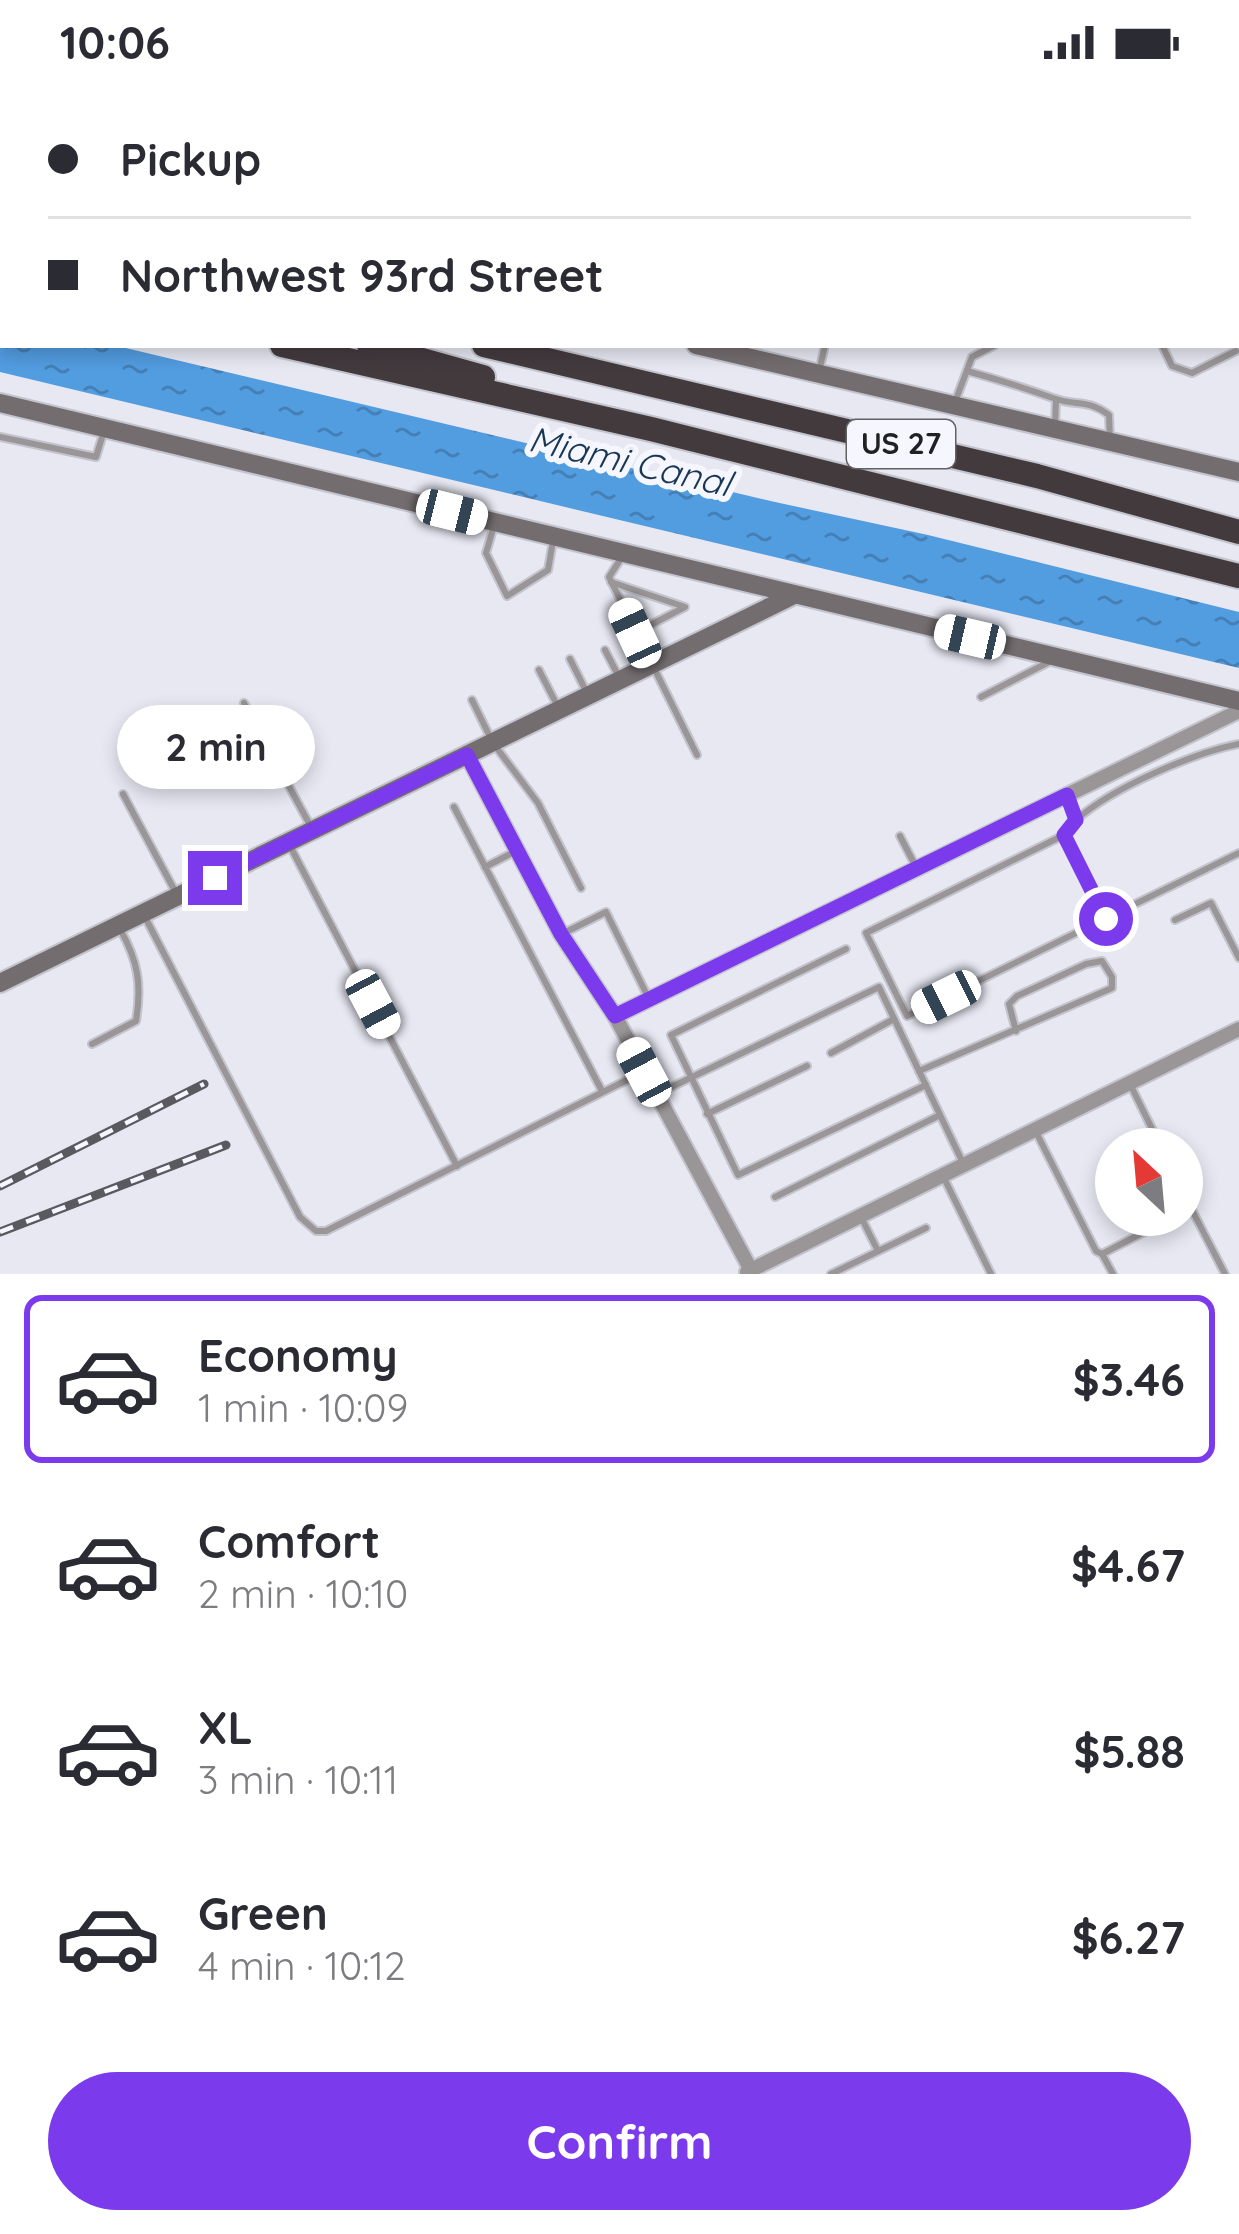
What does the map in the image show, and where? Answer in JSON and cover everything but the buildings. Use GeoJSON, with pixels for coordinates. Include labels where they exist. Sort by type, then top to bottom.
{"type":"FeatureCollection","features":[{"type":"Feature","properties":{"kind":"highway","name":"US 27"},"geometry":{"type":"LineString","coordinates":[[295,348],[651,429],[1239,576]]}},
{"type":"Feature","properties":{"kind":"highway"},"geometry":{"type":"LineString","coordinates":[[389,348],[651,429]]}},
{"type":"Feature","properties":{"kind":"highway","name":"US 27"},"geometry":{"type":"LineString","coordinates":[[497,348],[1037,476],[1239,532]]}},
{"type":"Feature","properties":{"kind":"street"},"geometry":{"type":"LineString","coordinates":[[708,348],[1239,472]]}},
{"type":"Feature","properties":{"kind":"street"},"geometry":{"type":"LineString","coordinates":[[0,403],[1239,701]]}},
{"type":"Feature","properties":{"kind":"street"},"geometry":{"type":"LineString","coordinates":[[0,983],[794,596]]}},
{"type":"Feature","properties":{"kind":"street"},"geometry":{"type":"LineString","coordinates":[[615,1016],[1239,711]]}},
{"type":"Feature","properties":{"kind":"street"},"geometry":{"type":"LineString","coordinates":[[467,755],[561,934],[615,1016],[756,1271],[1239,1029]]}},
{"type":"Feature","properties":{"kind":"lane"},"geometry":{"type":"LineString","coordinates":[[818,375],[824,348]]}},
{"type":"Feature","properties":{"kind":"lane"},"geometry":{"type":"LineString","coordinates":[[953,405],[972,357],[989,348]]}},
{"type":"Feature","properties":{"kind":"lane"},"geometry":{"type":"LineString","coordinates":[[1164,348],[1172,365],[1192,374],[1236,350]]}},
{"type":"Feature","properties":{"kind":"lane"},"geometry":{"type":"LineString","coordinates":[[967,371],[1037,390],[1056,400],[1091,402],[1109,416],[1110,440]]}},
{"type":"Feature","properties":{"kind":"lane"},"geometry":{"type":"LineString","coordinates":[[1054,428],[1056,400]]}},
{"type":"Feature","properties":{"kind":"lane"},"geometry":{"type":"LineString","coordinates":[[0,437],[96,457],[105,428]]}},
{"type":"Feature","properties":{"kind":"lane"},"geometry":{"type":"LineString","coordinates":[[495,523],[486,553],[507,596],[548,571],[554,537]]}},
{"type":"Feature","properties":{"kind":"lane"},"geometry":{"type":"LineString","coordinates":[[624,554],[609,577],[698,755]]}},
{"type":"Feature","properties":{"kind":"lane"},"geometry":{"type":"LineString","coordinates":[[611,582],[685,608],[635,633]]}},
{"type":"Feature","properties":{"kind":"lane"},"geometry":{"type":"LineString","coordinates":[[605,650],[620,680]]}},
{"type":"Feature","properties":{"kind":"lane"},"geometry":{"type":"LineString","coordinates":[[981,697],[1058,658]]}},
{"type":"Feature","properties":{"kind":"lane"},"geometry":{"type":"LineString","coordinates":[[570,659],[588,696]]}},
{"type":"Feature","properties":{"kind":"lane"},"geometry":{"type":"LineString","coordinates":[[539,670],[560,710]]}},
{"type":"Feature","properties":{"kind":"lane"},"geometry":{"type":"LineString","coordinates":[[472,700],[493,742],[538,802],[581,888]]}},
{"type":"Feature","properties":{"kind":"lane"},"geometry":{"type":"LineString","coordinates":[[244,703],[313,830]]}},
{"type":"Feature","properties":{"kind":"lane"},"geometry":{"type":"LineString","coordinates":[[1239,744],[1204,751],[1096,804],[1064,835],[866,933],[907,1016],[1239,853]]}},
{"type":"Feature","properties":{"kind":"lane"},"geometry":{"type":"LineString","coordinates":[[1150,754],[1159,773]]}},
{"type":"Feature","properties":{"kind":"lane"},"geometry":{"type":"LineString","coordinates":[[123,794],[178,896]]}},
{"type":"Feature","properties":{"kind":"lane"},"geometry":{"type":"LineString","coordinates":[[1067,795],[1076,820]]}},
{"type":"Feature","properties":{"kind":"lane"},"geometry":{"type":"LineString","coordinates":[[454,807],[603,1092]]}},
{"type":"Feature","properties":{"kind":"lane"},"geometry":{"type":"LineString","coordinates":[[1064,835],[1106,919]]}},
{"type":"Feature","properties":{"kind":"lane"},"geometry":{"type":"LineString","coordinates":[[900,836],[917,868]]}},
{"type":"Feature","properties":{"kind":"lane"},"geometry":{"type":"LineString","coordinates":[[288,842],[457,1166]]}},
{"type":"Feature","properties":{"kind":"lane"},"geometry":{"type":"LineString","coordinates":[[485,867],[517,851]]}},
{"type":"Feature","properties":{"kind":"lane"},"geometry":{"type":"LineString","coordinates":[[1175,920],[1211,903],[1239,958]]}},
{"type":"Feature","properties":{"kind":"lane"},"geometry":{"type":"LineString","coordinates":[[561,934],[606,912],[649,999]]}},
{"type":"Feature","properties":{"kind":"lane"},"geometry":{"type":"LineString","coordinates":[[143,914],[306,1226],[326,1231],[644,1072]]}},
{"type":"Feature","properties":{"kind":"lane"},"geometry":{"type":"LineString","coordinates":[[92,1043],[136,1021],[142,984],[134,953],[118,925]]}},
{"type":"Feature","properties":{"kind":"lane"},"geometry":{"type":"LineString","coordinates":[[846,950],[671,1035],[738,1175],[926,1085]]}},
{"type":"Feature","properties":{"kind":"lane"},"geometry":{"type":"LineString","coordinates":[[919,1071],[1016,1031],[1112,988],[1112,976],[1102,961],[1055,976],[1017,996],[1009,1004],[1016,1031]]}},
{"type":"Feature","properties":{"kind":"lane"},"geometry":{"type":"LineString","coordinates":[[656,1095],[879,987],[964,1165]]}},
{"type":"Feature","properties":{"kind":"lane"},"geometry":{"type":"LineString","coordinates":[[831,1053],[894,1019]]}},
{"type":"Feature","properties":{"kind":"lane"},"geometry":{"type":"LineString","coordinates":[[707,1114],[807,1066]]}},
{"type":"Feature","properties":{"kind":"lane"},"geometry":{"type":"LineString","coordinates":[[1129,1083],[1152,1128]]}},
{"type":"Feature","properties":{"kind":"lane"},"geometry":{"type":"LineString","coordinates":[[775,1197],[940,1115]]}},
{"type":"Feature","properties":{"kind":"lane"},"geometry":{"type":"LineString","coordinates":[[1035,1130],[1096,1251],[1113,1274]]}},
{"type":"Feature","properties":{"kind":"lane"},"geometry":{"type":"LineString","coordinates":[[942,1175],[991,1274]]}},
{"type":"Feature","properties":{"kind":"lane"},"geometry":{"type":"LineString","coordinates":[[860,1216],[878,1251]]}},
{"type":"Feature","properties":{"kind":"lane"},"geometry":{"type":"LineString","coordinates":[[831,1274],[926,1228]]}},
{"type":"Feature","properties":{"kind":"lane"},"geometry":{"type":"LineString","coordinates":[[1102,1254],[1137,1236]]}},
{"type":"Feature","properties":{"kind":"lane"},"geometry":{"type":"LineString","coordinates":[[1199,1236],[1225,1274]]}},
{"type":"Feature","properties":{"kind":"water"},"geometry":{"type":"Polygon","coordinates":[[[0,348],[126,348],[928,535],[1239,612],[1239,668],[0,372],[0,348]]]}},
{"type":"Feature","properties":{"kind":"railway"},"geometry":{"type":"LineString","coordinates":[[0,1186],[204,1084]]}},
{"type":"Feature","properties":{"kind":"railway"},"geometry":{"type":"LineString","coordinates":[[0,1232],[226,1145]]}},
{"type":"Feature","properties":{"kind":"route"},"geometry":{"type":"LineString","coordinates":[[215,878],[467,755],[561,934],[615,1016],[1067,795],[1076,820],[1064,835],[1106,919]]}},
{"type":"Feature","properties":{"kind":"water label","name":"Miami Canal"},"geometry":{"type":"Point","coordinates":[630,461]}}]}
